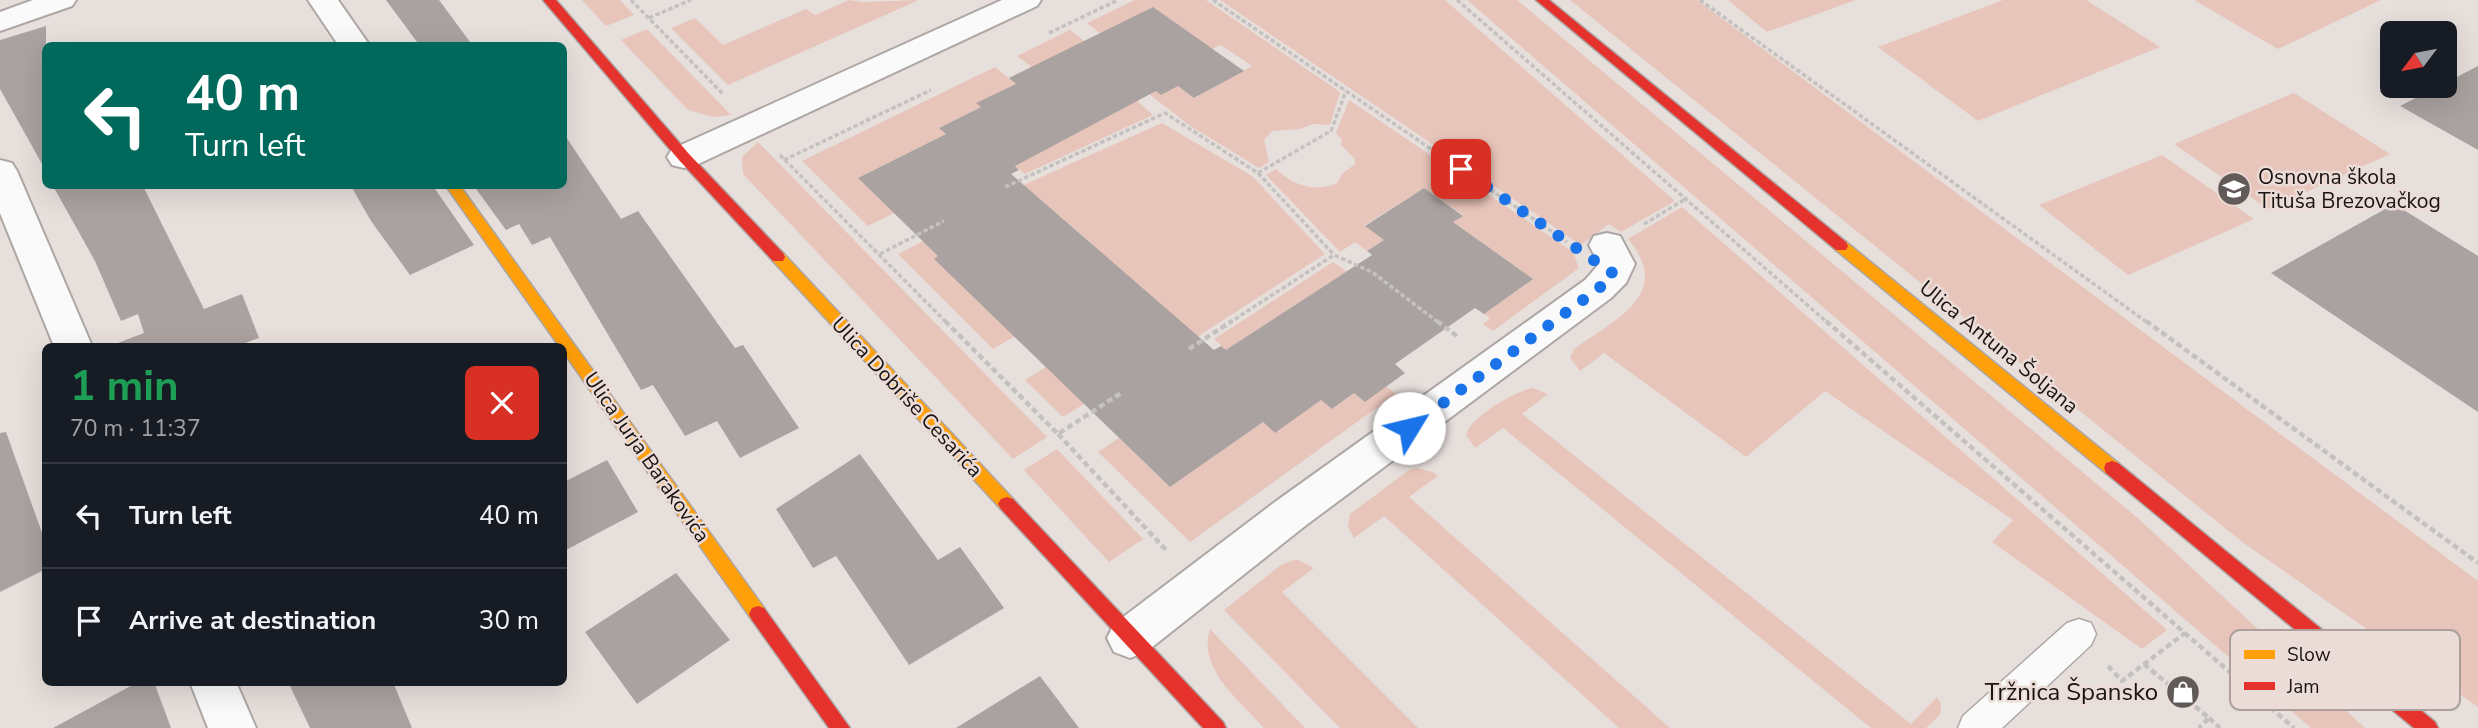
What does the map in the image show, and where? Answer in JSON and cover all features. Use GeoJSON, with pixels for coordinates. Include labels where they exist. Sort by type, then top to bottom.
{"type":"FeatureCollection","features":[{"type":"Feature","properties":{"kind":"street"},"geometry":{"type":"LineString","coordinates":[[0,22],[61,0]]}},
{"type":"Feature","properties":{"kind":"street"},"geometry":{"type":"LineString","coordinates":[[323,0],[352,42]]}},
{"type":"Feature","properties":{"kind":"street","name":"Ulica Dobriše Cesarića"},"geometry":{"type":"LineString","coordinates":[[549,0],[684,157],[1216,728]]}},
{"type":"Feature","properties":{"kind":"street"},"geometry":{"type":"LineString","coordinates":[[684,157],[1026,0]]}},
{"type":"Feature","properties":{"kind":"street","name":"Ulica Antuna Šoljana"},"geometry":{"type":"LineString","coordinates":[[1542,0],[2309,630]]}},
{"type":"Feature","properties":{"kind":"street"},"geometry":{"type":"LineString","coordinates":[[0,171],[72,343]]}},
{"type":"Feature","properties":{"kind":"street","name":"Ulica Jurja Barakovića"},"geometry":{"type":"LineString","coordinates":[[455,189],[565,343]]}},
{"type":"Feature","properties":{"kind":"street"},"geometry":{"type":"LineString","coordinates":[[1130,638],[1290,514],[1598,289],[1610,260]]}},
{"type":"Feature","properties":{"kind":"street","name":"Ulica Jurja Barakovića"},"geometry":{"type":"LineString","coordinates":[[567,346],[840,728]]}},
{"type":"Feature","properties":{"kind":"street"},"geometry":{"type":"LineString","coordinates":[[215,686],[232,728]]}},
{"type":"Feature","properties":{"kind":"street","name":"Ulica Antuna Šoljana"},"geometry":{"type":"LineString","coordinates":[[2406,710],[2428,728]]}},
{"type":"Feature","properties":{"kind":"lane"},"geometry":{"type":"LineString","coordinates":[[1976,728],[2080,634]]}},
{"type":"Feature","properties":{"kind":"path"},"geometry":{"type":"LineString","coordinates":[[631,0],[1058,434],[1176,561]]}},
{"type":"Feature","properties":{"kind":"path"},"geometry":{"type":"LineString","coordinates":[[649,18],[691,0]]}},
{"type":"Feature","properties":{"kind":"path"},"geometry":{"type":"LineString","coordinates":[[1213,0],[1346,91],[1610,260]]}},
{"type":"Feature","properties":{"kind":"path"},"geometry":{"type":"LineString","coordinates":[[1457,0],[2230,672]]}},
{"type":"Feature","properties":{"kind":"path"},"geometry":{"type":"LineString","coordinates":[[1700,0],[1981,200],[2478,563]]}},
{"type":"Feature","properties":{"kind":"path"},"geometry":{"type":"LineString","coordinates":[[1258,173],[1331,131],[1346,91]]}},
{"type":"Feature","properties":{"kind":"path"},"geometry":{"type":"LineString","coordinates":[[1005,187],[1164,113],[1258,173],[1334,254],[1372,272],[1461,339]]}},
{"type":"Feature","properties":{"kind":"path"},"geometry":{"type":"LineString","coordinates":[[880,254],[944,221]]}},
{"type":"Feature","properties":{"kind":"path"},"geometry":{"type":"LineString","coordinates":[[1189,349],[1334,254]]}},
{"type":"Feature","properties":{"kind":"path"},"geometry":{"type":"LineString","coordinates":[[1058,434],[1121,393]]}},
{"type":"Feature","properties":{"kind":"path"},"geometry":{"type":"LineString","coordinates":[[2080,634],[2122,681],[2185,633]]}},
{"type":"Feature","properties":{"kind":"path"},"geometry":{"type":"LineString","coordinates":[[2144,664],[2220,728]]}},
{"type":"Feature","properties":{"kind":"path"},"geometry":{"type":"LineString","coordinates":[[2273,710],[2294,728]]}},
{"type":"Feature","properties":{"kind":"path"},"geometry":{"type":"LineString","coordinates":[[2199,728],[2209,718]]}},
{"type":"Feature","properties":{"kind":"shaded area"},"geometry":{"type":"Polygon","coordinates":[[[582,0],[620,0],[634,15],[606,26],[582,0]]]}},
{"type":"Feature","properties":{"kind":"shaded area"},"geometry":{"type":"Polygon","coordinates":[[[849,0],[919,0],[728,85],[671,28],[695,18],[723,45],[806,9],[815,15],[849,0]]]}},
{"type":"Feature","properties":{"kind":"shaded area"},"geometry":{"type":"Polygon","coordinates":[[[1135,0],[1206,0],[1340,92],[1330,125],[1313,124],[1300,129],[1272,131],[1264,140],[1269,162],[1259,168],[1189,125],[1140,87],[1178,86],[1195,98],[1252,66],[1221,45],[1212,49],[1153,7],[1105,31],[1105,37],[1087,23],[1135,0]]]}},
{"type":"Feature","properties":{"kind":"shaded area"},"geometry":{"type":"Polygon","coordinates":[[[1220,0],[1445,0],[1675,201],[1621,232],[1609,224],[1581,245],[1220,0]]]}},
{"type":"Feature","properties":{"kind":"shaded area"},"geometry":{"type":"Polygon","coordinates":[[[1467,0],[1517,0],[2140,520],[2259,630],[2230,630],[2230,658],[1467,0]]]}},
{"type":"Feature","properties":{"kind":"shaded area"},"geometry":{"type":"Polygon","coordinates":[[[1570,0],[1697,0],[2478,581],[2478,707],[2460,694],[2460,630],[2368,630],[2241,541],[1570,0]]]}},
{"type":"Feature","properties":{"kind":"shaded area"},"geometry":{"type":"Polygon","coordinates":[[[1728,0],[1856,0],[1767,32],[1728,0]]]}},
{"type":"Feature","properties":{"kind":"shaded area"},"geometry":{"type":"Polygon","coordinates":[[[2003,0],[2086,0],[2160,47],[1978,121],[1878,47],[2003,0]]]}},
{"type":"Feature","properties":{"kind":"shaded area"},"geometry":{"type":"Polygon","coordinates":[[[2194,0],[2381,0],[2278,49],[2194,0]]]}},
{"type":"Feature","properties":{"kind":"shaded area"},"geometry":{"type":"Polygon","coordinates":[[[647,29],[731,115],[713,117],[688,110],[621,40],[647,29]]]}},
{"type":"Feature","properties":{"kind":"shaded area"},"geometry":{"type":"Polygon","coordinates":[[[1070,30],[1100,53],[1032,67],[1017,56],[1070,30]]]}},
{"type":"Feature","properties":{"kind":"shaded area"},"geometry":{"type":"Polygon","coordinates":[[[995,67],[1016,84],[977,103],[981,107],[939,128],[946,134],[858,178],[894,213],[868,226],[802,161],[995,67]]]}},
{"type":"Feature","properties":{"kind":"shaded area"},"geometry":{"type":"Polygon","coordinates":[[[1128,93],[1153,115],[1025,174],[1005,158],[1128,93]]]}},
{"type":"Feature","properties":{"kind":"shaded area"},"geometry":{"type":"Polygon","coordinates":[[[2294,93],[2390,154],[2268,209],[2174,144],[2294,93]]]}},
{"type":"Feature","properties":{"kind":"shaded area"},"geometry":{"type":"Polygon","coordinates":[[[1349,100],[1573,252],[1579,268],[1493,331],[1483,324],[1490,318],[1484,314],[1533,279],[1453,222],[1463,215],[1424,188],[1365,225],[1384,240],[1367,251],[1355,242],[1340,252],[1266,175],[1276,169],[1304,186],[1320,187],[1337,183],[1343,173],[1355,164],[1354,158],[1341,145],[1342,140],[1336,133],[1349,100]]]}},
{"type":"Feature","properties":{"kind":"shaded area"},"geometry":{"type":"Polygon","coordinates":[[[1162,123],[1252,176],[1325,254],[1185,345],[1090,242],[1041,200],[1028,207],[1010,191],[1162,123]]]}},
{"type":"Feature","properties":{"kind":"shaded area"},"geometry":{"type":"Polygon","coordinates":[[[758,142],[1047,437],[1013,459],[743,174],[742,157],[758,142]]]}},
{"type":"Feature","properties":{"kind":"shaded area"},"geometry":{"type":"Polygon","coordinates":[[[2162,155],[2254,219],[2128,275],[2039,205],[2162,155]]]}},
{"type":"Feature","properties":{"kind":"shaded area"},"geometry":{"type":"Polygon","coordinates":[[[1682,207],[2167,630],[2142,649],[1992,542],[2013,520],[1825,391],[1746,457],[1604,353],[1580,371],[1570,358],[1574,349],[1621,316],[1634,304],[1642,290],[1645,275],[1641,258],[1628,239],[1682,207]]]}},
{"type":"Feature","properties":{"kind":"shaded area"},"geometry":{"type":"Polygon","coordinates":[[[931,237],[946,252],[934,259],[981,304],[1027,329],[993,349],[898,254],[931,237]]]}},
{"type":"Feature","properties":{"kind":"shaded area"},"geometry":{"type":"Polygon","coordinates":[[[1333,262],[1359,280],[1342,291],[1330,282],[1269,322],[1237,360],[1214,339],[1333,262]]]}},
{"type":"Feature","properties":{"kind":"shaded area"},"geometry":{"type":"Polygon","coordinates":[[[1046,367],[1097,396],[1063,417],[1025,380],[1046,367]]]}},
{"type":"Feature","properties":{"kind":"shaded area"},"geometry":{"type":"Polygon","coordinates":[[[1386,386],[1396,394],[1190,542],[1098,452],[1119,438],[1170,487],[1263,422],[1275,433],[1321,400],[1332,409],[1354,393],[1386,386]]]}},
{"type":"Feature","properties":{"kind":"shaded area"},"geometry":{"type":"Polygon","coordinates":[[[1533,388],[1548,394],[1522,414],[1911,724],[1937,697],[1941,704],[1940,715],[1926,728],[1871,728],[1503,428],[1475,448],[1466,435],[1475,421],[1505,399],[1533,388]]]}},
{"type":"Feature","properties":{"kind":"shaded area"},"geometry":{"type":"Polygon","coordinates":[[[1057,449],[1143,539],[1109,562],[1024,470],[1057,449]]]}},
{"type":"Feature","properties":{"kind":"shaded area"},"geometry":{"type":"Polygon","coordinates":[[[1417,468],[1438,476],[1409,497],[1670,728],[1619,728],[1384,516],[1354,538],[1348,527],[1350,514],[1409,470],[1417,468]]]}},
{"type":"Feature","properties":{"kind":"shaded area"},"geometry":{"type":"Polygon","coordinates":[[[1296,559],[1314,568],[1282,592],[1418,728],[1340,728],[1224,610],[1281,565],[1296,559]]]}},
{"type":"Feature","properties":{"kind":"shaded area"},"geometry":{"type":"Polygon","coordinates":[[[1210,629],[1305,728],[1264,728],[1215,671],[1208,644],[1210,629]]]}},
{"type":"Feature","properties":{"kind":"shaded area"},"geometry":{"type":"Polygon","coordinates":[[[2290,710],[2346,710],[2365,728],[2311,728],[2290,710]]]}},
{"type":"Feature","properties":{"kind":"building"},"geometry":{"type":"Polygon","coordinates":[[[386,0],[439,0],[470,42],[417,42],[386,0]]]}},
{"type":"Feature","properties":{"kind":"building"},"geometry":{"type":"Polygon","coordinates":[[[1153,7],[1244,71],[1194,98],[1178,86],[1161,95],[1156,91],[1015,166],[1019,170],[1011,174],[1214,350],[1221,346],[1226,350],[1372,255],[1367,251],[1384,240],[1365,226],[1424,188],[1463,216],[1453,222],[1533,279],[1484,314],[1475,308],[1395,364],[1405,373],[1365,402],[1354,393],[1332,409],[1321,400],[1275,433],[1263,422],[1170,487],[934,259],[938,256],[858,178],[946,134],[939,128],[981,107],[976,103],[1016,84],[1009,78],[1153,7]]]}},
{"type":"Feature","properties":{"kind":"building"},"geometry":{"type":"Polygon","coordinates":[[[46,26],[46,42],[42,42],[42,164],[0,89],[0,40],[46,26]]]}},
{"type":"Feature","properties":{"kind":"building"},"geometry":{"type":"Polygon","coordinates":[[[2478,66],[2478,150],[2400,106],[2416,98],[2457,98],[2457,77],[2478,66]]]}},
{"type":"Feature","properties":{"kind":"building"},"geometry":{"type":"Polygon","coordinates":[[[567,138],[621,219],[638,211],[735,348],[743,345],[799,428],[740,458],[717,421],[685,436],[653,385],[641,390],[550,237],[532,245],[519,224],[506,230],[476,189],[567,189],[567,138]]]}},
{"type":"Feature","properties":{"kind":"building"},"geometry":{"type":"Polygon","coordinates":[[[55,189],[144,189],[204,309],[242,294],[259,338],[245,343],[118,343],[144,333],[138,314],[121,321],[95,261],[55,189]]]}},
{"type":"Feature","properties":{"kind":"building"},"geometry":{"type":"Polygon","coordinates":[[[353,189],[435,189],[474,245],[410,275],[371,221],[353,189]]]}},
{"type":"Feature","properties":{"kind":"building"},"geometry":{"type":"Polygon","coordinates":[[[2394,204],[2478,256],[2478,412],[2271,273],[2394,204]]]}},
{"type":"Feature","properties":{"kind":"building"},"geometry":{"type":"Polygon","coordinates":[[[6,432],[42,533],[42,571],[0,592],[0,433],[6,432]]]}},
{"type":"Feature","properties":{"kind":"building"},"geometry":{"type":"Polygon","coordinates":[[[860,454],[938,560],[960,547],[1004,608],[909,665],[836,556],[813,568],[776,509],[860,454]]]}},
{"type":"Feature","properties":{"kind":"building"},"geometry":{"type":"Polygon","coordinates":[[[607,460],[638,512],[567,549],[567,480],[607,460]]]}},
{"type":"Feature","properties":{"kind":"building"},"geometry":{"type":"Polygon","coordinates":[[[676,573],[730,640],[637,704],[585,632],[676,573]]]}},
{"type":"Feature","properties":{"kind":"building"},"geometry":{"type":"Polygon","coordinates":[[[1040,676],[1079,728],[956,728],[1040,676]]]}},
{"type":"Feature","properties":{"kind":"building"},"geometry":{"type":"Polygon","coordinates":[[[131,686],[155,686],[171,728],[53,728],[131,686]]]}},
{"type":"Feature","properties":{"kind":"building"},"geometry":{"type":"Polygon","coordinates":[[[290,686],[395,686],[412,728],[310,728],[290,686]]]}},
{"type":"Feature","properties":{"kind":"traffic: slow"},"geometry":{"type":"LineString","coordinates":[[455,189],[565,343]]}},
{"type":"Feature","properties":{"kind":"traffic: slow"},"geometry":{"type":"LineString","coordinates":[[1841,246],[2112,468]]}},
{"type":"Feature","properties":{"kind":"traffic: slow"},"geometry":{"type":"LineString","coordinates":[[778,257],[1007,504]]}},
{"type":"Feature","properties":{"kind":"traffic: slow"},"geometry":{"type":"LineString","coordinates":[[567,346],[758,614]]}},
{"type":"Feature","properties":{"kind":"traffic: jam"},"geometry":{"type":"LineString","coordinates":[[549,0],[684,157],[778,257]]}},
{"type":"Feature","properties":{"kind":"traffic: jam"},"geometry":{"type":"LineString","coordinates":[[1542,0],[1841,246]]}},
{"type":"Feature","properties":{"kind":"traffic: jam"},"geometry":{"type":"LineString","coordinates":[[2112,468],[2309,630]]}},
{"type":"Feature","properties":{"kind":"traffic: jam"},"geometry":{"type":"LineString","coordinates":[[1007,504],[1216,728]]}},
{"type":"Feature","properties":{"kind":"traffic: jam"},"geometry":{"type":"LineString","coordinates":[[758,614],[840,728]]}},
{"type":"Feature","properties":{"kind":"traffic: jam"},"geometry":{"type":"LineString","coordinates":[[2406,710],[2428,728]]}},
{"type":"Feature","properties":{"kind":"place","name":"Osnovna škola Tituša Brezovačkog"},"geometry":{"type":"Point","coordinates":[2234,189]}},
{"type":"Feature","properties":{"kind":"place","name":"Tržnica Špansko"},"geometry":{"type":"Point","coordinates":[2183,692]}},
{"type":"Feature","properties":{"kind":"route"},"geometry":{"type":"LineString","coordinates":[[1409,428],[1598,289],[1614,274],[1461,169]]}}]}
